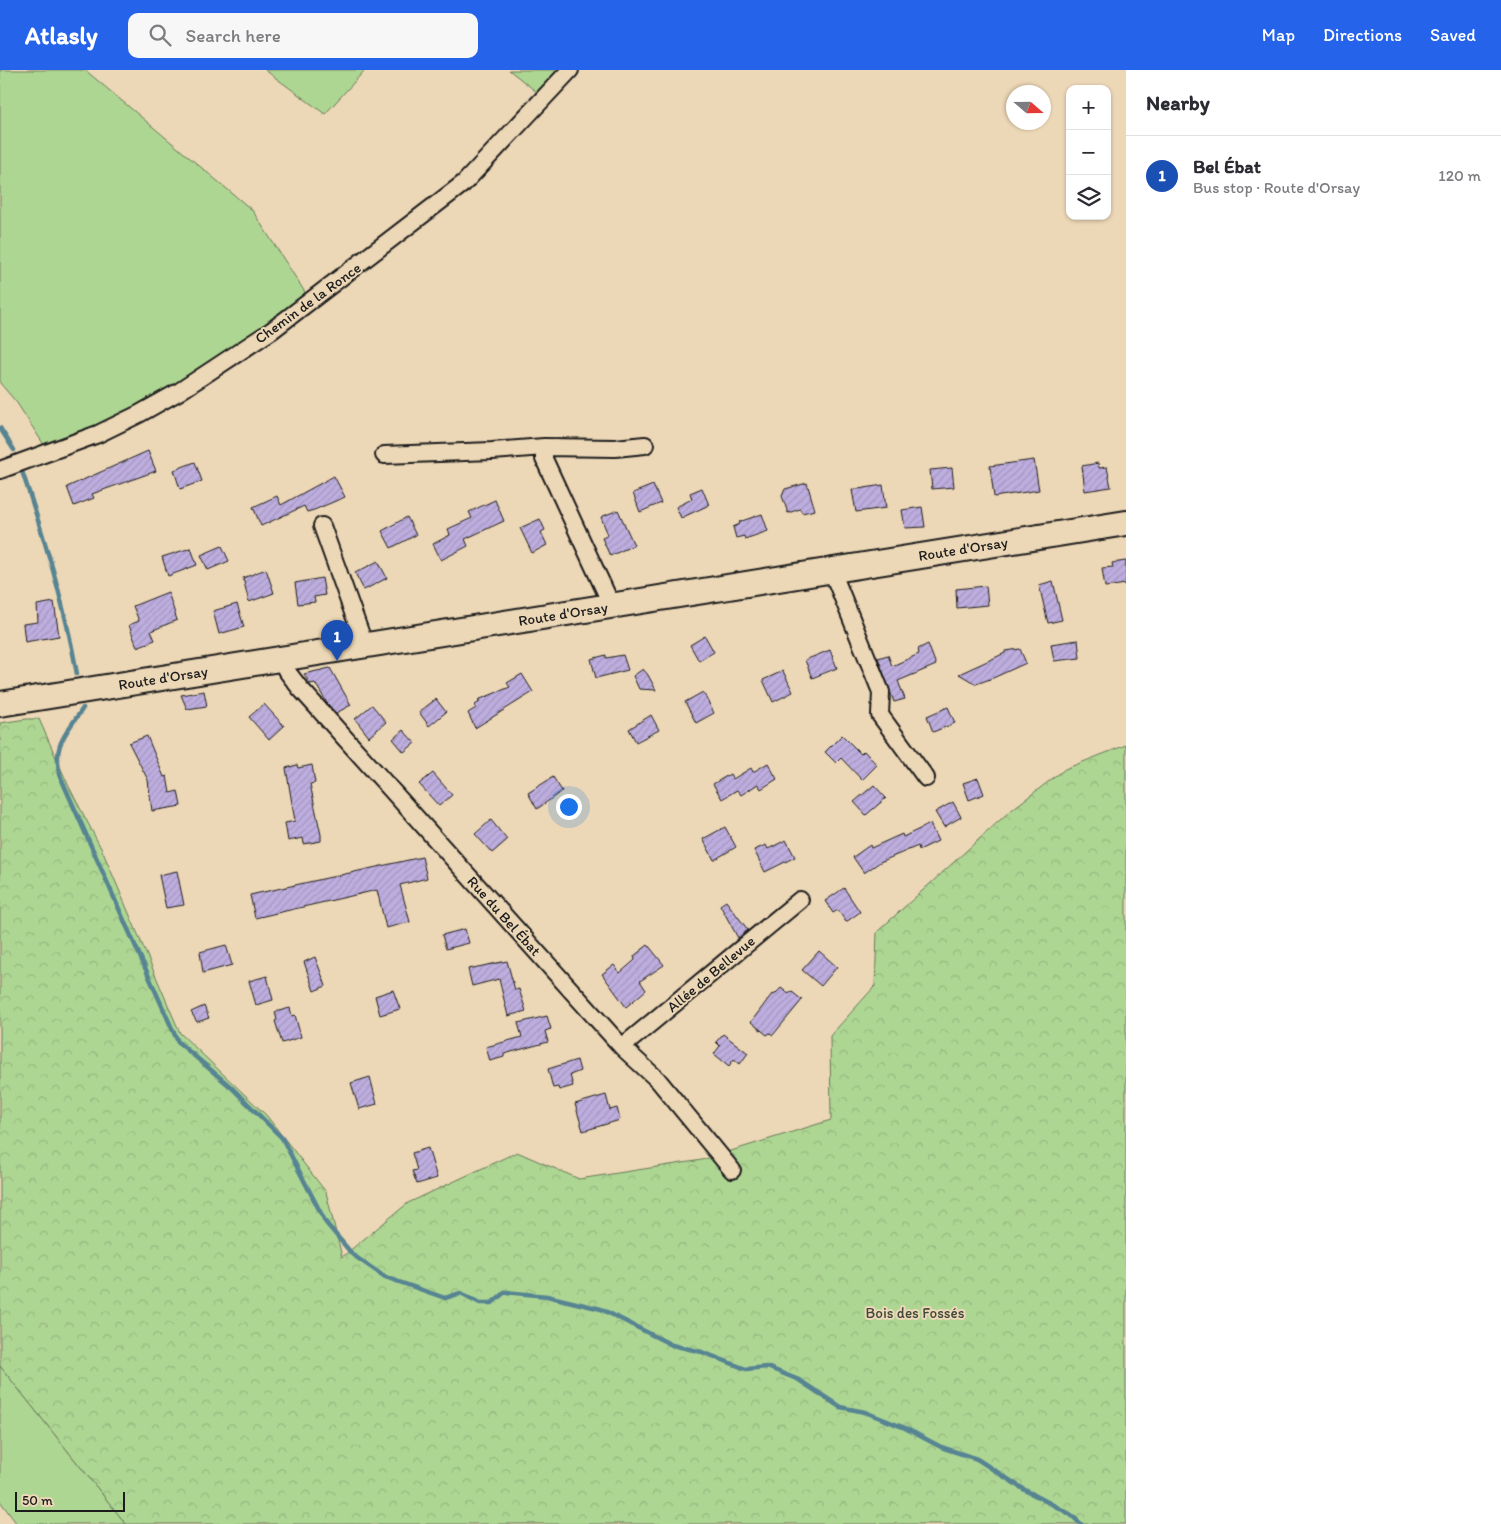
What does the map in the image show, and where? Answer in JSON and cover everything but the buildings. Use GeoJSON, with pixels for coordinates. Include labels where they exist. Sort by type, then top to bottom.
{"type":"FeatureCollection","features":[{"type":"Feature","properties":{"kind":"main road","name":"Route d'Orsay"},"geometry":{"type":"LineString","coordinates":[[0,704],[1126,523]]}},
{"type":"Feature","properties":{"kind":"street","name":"Chemin de la Ronce"},"geometry":{"type":"LineString","coordinates":[[0,470],[98,434],[139,414],[180,391],[271,331],[464,183],[570,70]]}},
{"type":"Feature","properties":{"kind":"street"},"geometry":{"type":"LineString","coordinates":[[384,455],[544,447],[615,448],[645,445]]}},
{"type":"Feature","properties":{"kind":"street"},"geometry":{"type":"LineString","coordinates":[[544,447],[544,459],[612,606]]}},
{"type":"Feature","properties":{"kind":"street"},"geometry":{"type":"LineString","coordinates":[[322,526],[365,646]]}},
{"type":"Feature","properties":{"kind":"street"},"geometry":{"type":"LineString","coordinates":[[832,571],[881,692],[880,715],[926,778]]}},
{"type":"Feature","properties":{"kind":"street","name":"Rue du Bel Ébat"},"geometry":{"type":"LineString","coordinates":[[282,659],[286,670],[299,687],[622,1048],[658,1080],[732,1170]]}},
{"type":"Feature","properties":{"kind":"street","name":"Allée de Bellevue"},"geometry":{"type":"LineString","coordinates":[[622,1048],[800,900]]}},
{"type":"Feature","properties":{"kind":"green space"},"geometry":{"type":"Polygon","coordinates":[[[0,70],[85,70],[252,210],[310,300],[162,396],[87,432],[46,448],[17,403],[0,383],[0,70]]]}},
{"type":"Feature","properties":{"kind":"green space"},"geometry":{"type":"Polygon","coordinates":[[[265,70],[365,70],[325,114],[265,70]]]}},
{"type":"Feature","properties":{"kind":"green space"},"geometry":{"type":"Polygon","coordinates":[[[509,70],[560,70],[538,93],[509,70]]]}},
{"type":"Feature","properties":{"kind":"green space","name":"Bois des Fossés"},"geometry":{"type":"Polygon","coordinates":[[[39,719],[69,787],[102,850],[180,1033],[266,1115],[326,1192],[342,1257],[408,1203],[517,1152],[579,1179],[702,1160],[831,1120],[830,1036],[875,986],[877,932],[1010,811],[1065,769],[1126,745],[1126,1524],[126,1524],[0,1366],[0,723],[39,719]]]}},
{"type":"Feature","properties":{"kind":"green space"},"geometry":{"type":"Polygon","coordinates":[[[0,1366],[126,1524],[17,1524],[0,1501],[0,1366]]]}},
{"type":"Feature","properties":{"kind":"waterway"},"geometry":{"type":"LineString","coordinates":[[0,428],[14,450]]}},
{"type":"Feature","properties":{"kind":"waterway"},"geometry":{"type":"LineString","coordinates":[[22,471],[53,571],[77,674]]}},
{"type":"Feature","properties":{"kind":"waterway"},"geometry":{"type":"LineString","coordinates":[[83,708],[66,733],[59,748],[58,767],[61,778],[178,1042],[231,1087],[282,1138],[326,1223],[353,1255],[385,1277],[445,1298],[461,1293],[480,1303],[492,1303],[505,1292],[547,1296],[601,1309],[672,1345],[702,1352],[746,1369],[767,1367],[799,1380],[840,1407],[865,1412],[905,1428],[941,1447],[977,1459],[1025,1490],[1070,1514],[1081,1524]]}},
{"type":"Feature","properties":{"kind":"place","name":"Bel Ébat"},"geometry":{"type":"Point","coordinates":[337,661]}}]}
